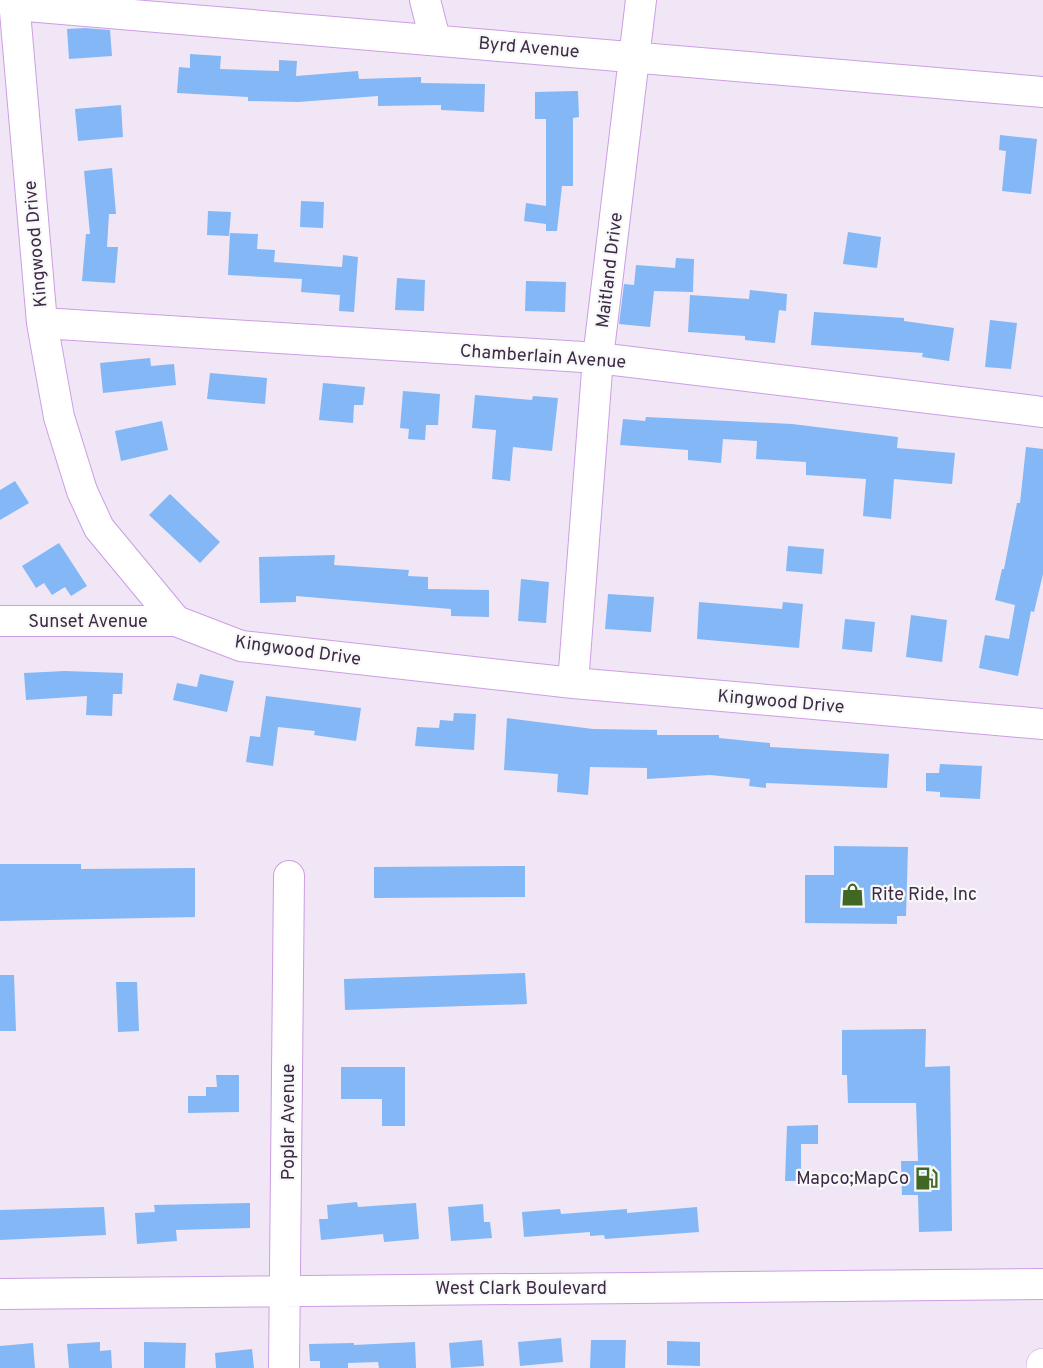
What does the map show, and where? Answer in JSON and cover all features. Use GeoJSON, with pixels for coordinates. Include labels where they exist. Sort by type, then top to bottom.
{"type":"FeatureCollection","features":[{"type":"Feature","properties":{"kind":"street"},"geometry":{"type":"LineString","coordinates":[[424,0],[435,39]]}},
{"type":"Feature","properties":{"kind":"street","name":"Maitland Drive"},"geometry":{"type":"LineString","coordinates":[[573,683],[598,358],[641,0]]}},
{"type":"Feature","properties":{"kind":"street","name":"Byrd Avenue"},"geometry":{"type":"LineString","coordinates":[[14,2],[1043,92]]}},
{"type":"Feature","properties":{"kind":"street","name":"Kingwood Drive"},"geometry":{"type":"LineString","coordinates":[[14,2],[42,323],[59,417],[82,491],[99,528],[176,621],[242,646],[573,683],[1043,724]]}},
{"type":"Feature","properties":{"kind":"street","name":"Chamberlain Avenue"},"geometry":{"type":"LineString","coordinates":[[42,323],[598,358],[1043,412]]}},
{"type":"Feature","properties":{"kind":"street","name":"Sunset Avenue"},"geometry":{"type":"LineString","coordinates":[[0,621],[176,621]]}},
{"type":"Feature","properties":{"kind":"street","name":"Poplar Avenue"},"geometry":{"type":"LineString","coordinates":[[284,1368],[289,876]]}},
{"type":"Feature","properties":{"kind":"street","name":"West Clark Boulevard"},"geometry":{"type":"LineString","coordinates":[[0,1294],[1043,1284]]}},
{"type":"Feature","properties":{"kind":"building"},"geometry":{"type":"Polygon","coordinates":[[[67,29],[110,30],[112,56],[69,59],[67,29]]]}},
{"type":"Feature","properties":{"kind":"building"},"geometry":{"type":"Polygon","coordinates":[[[190,54],[221,56],[220,69],[279,71],[279,60],[297,61],[296,76],[358,71],[359,79],[421,77],[421,83],[485,84],[484,112],[441,110],[441,105],[378,106],[378,96],[298,102],[248,101],[248,97],[177,93],[179,67],[190,68],[190,54]]]}},
{"type":"Feature","properties":{"kind":"building"},"geometry":{"type":"Polygon","coordinates":[[[578,91],[579,117],[573,118],[573,186],[562,186],[557,231],[546,231],[546,224],[524,221],[526,203],[546,206],[546,119],[535,119],[535,92],[578,91]]]}},
{"type":"Feature","properties":{"kind":"building"},"geometry":{"type":"Polygon","coordinates":[[[121,105],[123,137],[78,141],[75,109],[121,105]]]}},
{"type":"Feature","properties":{"kind":"building"},"geometry":{"type":"Polygon","coordinates":[[[1000,135],[1037,139],[1031,194],[1002,191],[1006,151],[999,150],[1000,135]]]}},
{"type":"Feature","properties":{"kind":"building"},"geometry":{"type":"Polygon","coordinates":[[[112,168],[116,214],[109,214],[107,247],[118,247],[115,283],[82,281],[86,234],[90,234],[84,171],[112,168]]]}},
{"type":"Feature","properties":{"kind":"building"},"geometry":{"type":"Polygon","coordinates":[[[301,201],[324,202],[323,228],[300,227],[301,201]]]}},
{"type":"Feature","properties":{"kind":"building"},"geometry":{"type":"Polygon","coordinates":[[[208,211],[231,212],[229,236],[207,235],[208,211]]]}},
{"type":"Feature","properties":{"kind":"building"},"geometry":{"type":"Polygon","coordinates":[[[848,232],[881,237],[877,268],[843,264],[848,232]]]}},
{"type":"Feature","properties":{"kind":"building"},"geometry":{"type":"Polygon","coordinates":[[[230,233],[258,234],[257,249],[275,250],[274,262],[342,267],[343,255],[358,257],[354,312],[339,311],[340,295],[301,292],[302,279],[228,275],[230,233]]]}},
{"type":"Feature","properties":{"kind":"building"},"geometry":{"type":"Polygon","coordinates":[[[676,258],[694,259],[693,292],[654,291],[650,327],[619,324],[624,284],[634,285],[636,265],[675,268],[676,258]]]}},
{"type":"Feature","properties":{"kind":"building"},"geometry":{"type":"Polygon","coordinates":[[[397,278],[425,280],[424,311],[395,310],[397,278]]]}},
{"type":"Feature","properties":{"kind":"building"},"geometry":{"type":"Polygon","coordinates":[[[526,281],[566,282],[565,312],[525,311],[526,281]]]}},
{"type":"Feature","properties":{"kind":"building"},"geometry":{"type":"Polygon","coordinates":[[[750,290],[787,294],[786,311],[779,310],[775,343],[745,340],[745,336],[688,332],[690,295],[749,299],[750,290]]]}},
{"type":"Feature","properties":{"kind":"building"},"geometry":{"type":"Polygon","coordinates":[[[814,312],[904,318],[904,321],[954,328],[949,361],[922,357],[923,353],[811,345],[814,312]]]}},
{"type":"Feature","properties":{"kind":"building"},"geometry":{"type":"Polygon","coordinates":[[[990,320],[1017,323],[1011,369],[985,367],[990,320]]]}},
{"type":"Feature","properties":{"kind":"building"},"geometry":{"type":"Polygon","coordinates":[[[150,358],[151,366],[174,364],[176,385],[103,393],[100,363],[150,358]]]}},
{"type":"Feature","properties":{"kind":"building"},"geometry":{"type":"Polygon","coordinates":[[[210,373],[267,378],[265,404],[207,399],[210,373]]]}},
{"type":"Feature","properties":{"kind":"building"},"geometry":{"type":"Polygon","coordinates":[[[323,383],[365,387],[363,405],[354,405],[353,423],[319,420],[323,383]]]}},
{"type":"Feature","properties":{"kind":"building"},"geometry":{"type":"Polygon","coordinates":[[[403,391],[440,394],[438,425],[426,425],[425,440],[408,439],[409,429],[400,428],[403,391]]]}},
{"type":"Feature","properties":{"kind":"building"},"geometry":{"type":"Polygon","coordinates":[[[475,395],[532,400],[533,396],[558,398],[552,451],[513,447],[510,481],[492,479],[496,430],[472,428],[475,395]]]}},
{"type":"Feature","properties":{"kind":"building"},"geometry":{"type":"Polygon","coordinates":[[[646,417],[792,424],[898,437],[897,448],[955,453],[952,484],[894,479],[891,519],[863,516],[866,479],[806,475],[806,462],[756,459],[757,441],[723,439],[721,463],[688,460],[688,450],[620,445],[623,419],[645,421],[646,417]]]}},
{"type":"Feature","properties":{"kind":"building"},"geometry":{"type":"Polygon","coordinates":[[[162,421],[168,450],[121,461],[115,431],[162,421]]]}},
{"type":"Feature","properties":{"kind":"building"},"geometry":{"type":"Polygon","coordinates":[[[1026,447],[1043,449],[1043,574],[1034,612],[1031,611],[1018,676],[979,668],[985,635],[1009,639],[1015,605],[995,600],[1002,569],[1004,569],[1017,503],[1020,503],[1026,447]]]}},
{"type":"Feature","properties":{"kind":"building"},"geometry":{"type":"Polygon","coordinates":[[[15,481],[29,503],[0,520],[0,490],[15,481]]]}},
{"type":"Feature","properties":{"kind":"building"},"geometry":{"type":"Polygon","coordinates":[[[170,494],[220,542],[200,563],[149,515],[170,494]]]}},
{"type":"Feature","properties":{"kind":"building"},"geometry":{"type":"Polygon","coordinates":[[[59,543],[87,586],[71,596],[65,587],[52,595],[44,583],[36,588],[22,566],[59,543]]]}},
{"type":"Feature","properties":{"kind":"building"},"geometry":{"type":"Polygon","coordinates":[[[788,546],[824,549],[822,574],[786,571],[788,546]]]}},
{"type":"Feature","properties":{"kind":"building"},"geometry":{"type":"Polygon","coordinates":[[[335,555],[334,565],[409,570],[408,576],[428,577],[428,589],[489,590],[489,617],[451,616],[451,609],[296,596],[296,602],[260,603],[259,557],[335,555]]]}},
{"type":"Feature","properties":{"kind":"building"},"geometry":{"type":"Polygon","coordinates":[[[521,579],[549,582],[546,623],[518,621],[521,579]]]}},
{"type":"Feature","properties":{"kind":"building"},"geometry":{"type":"Polygon","coordinates":[[[608,594],[654,597],[651,632],[605,629],[608,594]]]}},
{"type":"Feature","properties":{"kind":"building"},"geometry":{"type":"Polygon","coordinates":[[[699,602],[782,609],[783,602],[803,604],[799,648],[697,639],[699,602]]]}},
{"type":"Feature","properties":{"kind":"building"},"geometry":{"type":"Polygon","coordinates":[[[911,615],[947,620],[942,662],[906,657],[911,615]]]}},
{"type":"Feature","properties":{"kind":"building"},"geometry":{"type":"Polygon","coordinates":[[[845,619],[875,622],[872,652],[842,649],[845,619]]]}},
{"type":"Feature","properties":{"kind":"building"},"geometry":{"type":"Polygon","coordinates":[[[65,671],[123,673],[122,694],[113,694],[112,716],[86,715],[87,696],[26,700],[24,673],[65,671]]]}},
{"type":"Feature","properties":{"kind":"building"},"geometry":{"type":"Polygon","coordinates":[[[200,674],[234,681],[227,712],[173,700],[177,683],[197,687],[200,674]]]}},
{"type":"Feature","properties":{"kind":"building"},"geometry":{"type":"Polygon","coordinates":[[[266,696],[361,708],[356,741],[314,735],[315,731],[278,727],[273,766],[246,762],[250,736],[260,737],[266,696]]]}},
{"type":"Feature","properties":{"kind":"building"},"geometry":{"type":"Polygon","coordinates":[[[454,713],[476,714],[474,750],[415,746],[417,727],[439,728],[440,720],[453,721],[454,713]]]}},
{"type":"Feature","properties":{"kind":"building"},"geometry":{"type":"Polygon","coordinates":[[[507,718],[593,729],[657,730],[657,735],[719,735],[719,738],[770,743],[770,747],[889,754],[887,788],[766,783],[766,788],[749,786],[750,779],[710,775],[647,779],[647,768],[590,767],[588,795],[557,792],[558,774],[504,770],[507,718]]]}},
{"type":"Feature","properties":{"kind":"building"},"geometry":{"type":"Polygon","coordinates":[[[940,764],[982,766],[980,799],[940,797],[940,792],[926,791],[926,773],[939,773],[940,764]]]}},
{"type":"Feature","properties":{"kind":"building"},"geometry":{"type":"Polygon","coordinates":[[[834,846],[908,847],[906,916],[897,916],[897,924],[805,923],[805,875],[834,875],[834,846]]]}},
{"type":"Feature","properties":{"kind":"building"},"geometry":{"type":"Polygon","coordinates":[[[0,864],[81,864],[81,869],[195,868],[195,917],[0,921],[0,864]]]}},
{"type":"Feature","properties":{"kind":"building"},"geometry":{"type":"Polygon","coordinates":[[[525,866],[525,897],[374,898],[374,867],[525,866]]]}},
{"type":"Feature","properties":{"kind":"building"},"geometry":{"type":"Polygon","coordinates":[[[525,973],[527,1004],[345,1010],[344,979],[525,973]]]}},
{"type":"Feature","properties":{"kind":"building"},"geometry":{"type":"Polygon","coordinates":[[[0,975],[14,975],[16,1031],[0,1031],[0,975]]]}},
{"type":"Feature","properties":{"kind":"building"},"geometry":{"type":"Polygon","coordinates":[[[116,982],[137,982],[139,1031],[118,1032],[116,982]]]}},
{"type":"Feature","properties":{"kind":"building"},"geometry":{"type":"Polygon","coordinates":[[[926,1029],[925,1067],[950,1066],[952,1231],[919,1232],[918,1195],[902,1195],[901,1161],[918,1161],[916,1103],[848,1103],[847,1075],[842,1075],[842,1030],[926,1029]]]}},
{"type":"Feature","properties":{"kind":"building"},"geometry":{"type":"Polygon","coordinates":[[[341,1067],[405,1067],[405,1126],[382,1126],[382,1099],[341,1099],[341,1067]]]}},
{"type":"Feature","properties":{"kind":"building"},"geometry":{"type":"Polygon","coordinates":[[[216,1075],[239,1075],[239,1112],[188,1113],[188,1096],[206,1096],[206,1087],[217,1087],[216,1075]]]}},
{"type":"Feature","properties":{"kind":"building"},"geometry":{"type":"Polygon","coordinates":[[[818,1125],[818,1144],[801,1144],[801,1181],[785,1181],[787,1126],[818,1125]]]}},
{"type":"Feature","properties":{"kind":"building"},"geometry":{"type":"Polygon","coordinates":[[[357,1202],[358,1207],[416,1203],[419,1239],[384,1242],[383,1234],[321,1240],[319,1219],[328,1219],[327,1205],[357,1202]]]}},
{"type":"Feature","properties":{"kind":"building"},"geometry":{"type":"Polygon","coordinates":[[[250,1203],[250,1228],[176,1230],[177,1241],[137,1244],[135,1213],[155,1212],[154,1205],[250,1203]]]}},
{"type":"Feature","properties":{"kind":"building"},"geometry":{"type":"Polygon","coordinates":[[[483,1204],[484,1222],[490,1222],[492,1238],[451,1241],[448,1207],[483,1204]]]}},
{"type":"Feature","properties":{"kind":"building"},"geometry":{"type":"Polygon","coordinates":[[[104,1207],[106,1235],[0,1240],[0,1210],[104,1207]]]}},
{"type":"Feature","properties":{"kind":"building"},"geometry":{"type":"Polygon","coordinates":[[[697,1207],[699,1232],[605,1239],[604,1235],[590,1236],[590,1232],[524,1237],[522,1212],[560,1209],[561,1214],[627,1209],[627,1213],[697,1207]]]}},
{"type":"Feature","properties":{"kind":"building"},"geometry":{"type":"Polygon","coordinates":[[[561,1338],[563,1362],[520,1366],[518,1342],[561,1338]]]}},
{"type":"Feature","properties":{"kind":"building"},"geometry":{"type":"Polygon","coordinates":[[[482,1340],[484,1366],[451,1368],[449,1343],[482,1340]]]}},
{"type":"Feature","properties":{"kind":"building"},"geometry":{"type":"Polygon","coordinates":[[[591,1340],[626,1340],[625,1368],[590,1368],[591,1340]]]}},
{"type":"Feature","properties":{"kind":"building"},"geometry":{"type":"Polygon","coordinates":[[[667,1341],[700,1342],[700,1366],[667,1365],[667,1341]]]}},
{"type":"Feature","properties":{"kind":"building"},"geometry":{"type":"Polygon","coordinates":[[[100,1342],[100,1351],[111,1350],[112,1368],[69,1368],[67,1344],[100,1342]]]}},
{"type":"Feature","properties":{"kind":"building"},"geometry":{"type":"Polygon","coordinates":[[[144,1342],[186,1343],[185,1368],[144,1368],[144,1342]]]}},
{"type":"Feature","properties":{"kind":"building"},"geometry":{"type":"Polygon","coordinates":[[[415,1342],[416,1368],[379,1368],[378,1362],[348,1363],[348,1368],[320,1368],[320,1361],[310,1361],[309,1344],[354,1343],[354,1345],[415,1342]]]}},
{"type":"Feature","properties":{"kind":"building"},"geometry":{"type":"Polygon","coordinates":[[[33,1343],[35,1368],[0,1368],[0,1346],[33,1343]]]}},
{"type":"Feature","properties":{"kind":"building"},"geometry":{"type":"Polygon","coordinates":[[[252,1349],[254,1368],[216,1368],[215,1353],[252,1349]]]}},
{"type":"Feature","properties":{"kind":"place","name":"Rite Ride, Inc"},"geometry":{"type":"Point","coordinates":[853,894]}},
{"type":"Feature","properties":{"kind":"place","name":"Mapco;MapCo"},"geometry":{"type":"Point","coordinates":[927,1178]}}]}
